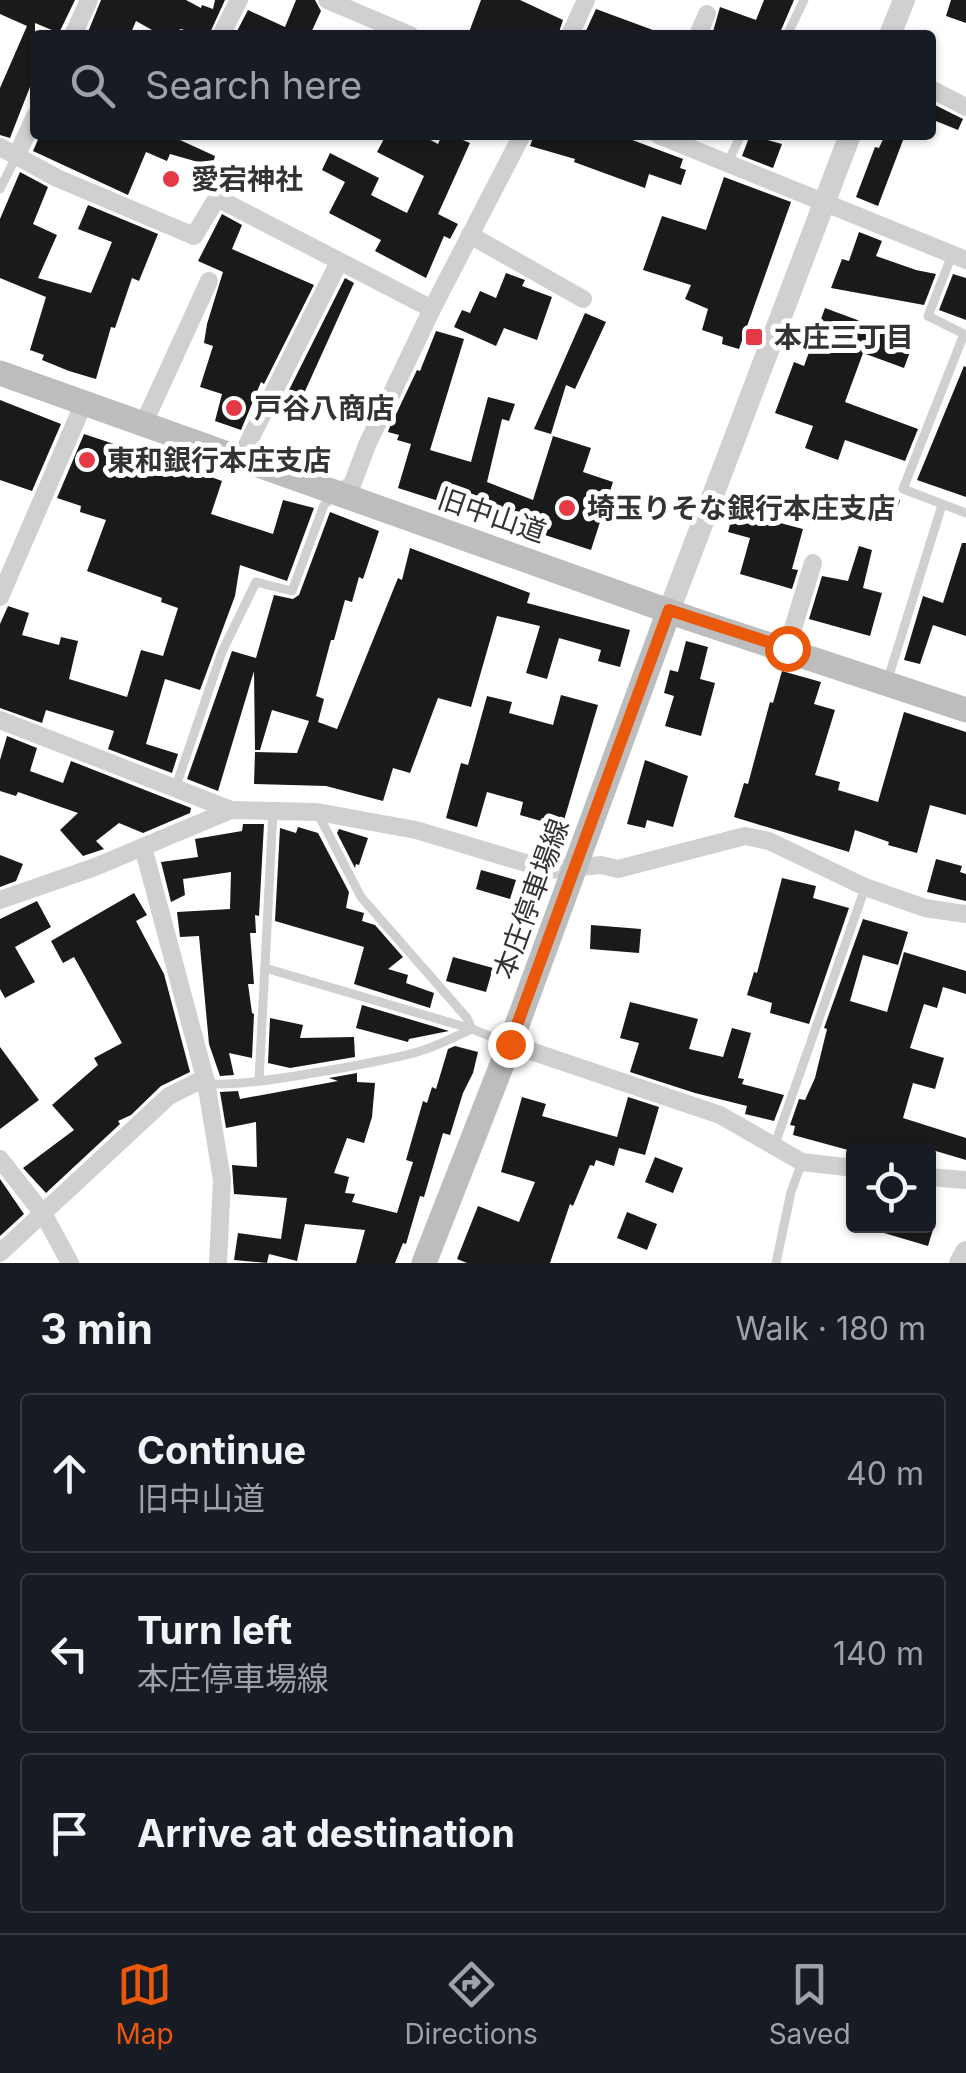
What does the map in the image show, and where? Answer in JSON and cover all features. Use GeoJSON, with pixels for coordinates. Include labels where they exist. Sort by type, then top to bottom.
{"type":"FeatureCollection","features":[{"type":"Feature","properties":{"kind":"main road","name":"旧中山道"},"geometry":{"type":"LineString","coordinates":[[0,373],[669,610],[887,682],[964,701]]}},
{"type":"Feature","properties":{"kind":"main road","name":"本庄停車場線"},"geometry":{"type":"LineString","coordinates":[[430,1261],[669,610]]}},
{"type":"Feature","properties":{"kind":"street"},"geometry":{"type":"LineString","coordinates":[[78,30],[89,0]]}},
{"type":"Feature","properties":{"kind":"street"},"geometry":{"type":"LineString","coordinates":[[223,30],[238,0]]}},
{"type":"Feature","properties":{"kind":"street"},"geometry":{"type":"LineString","coordinates":[[572,30],[586,0]]}},
{"type":"Feature","properties":{"kind":"street"},"geometry":{"type":"LineString","coordinates":[[892,30],[904,0]]}},
{"type":"Feature","properties":{"kind":"street"},"geometry":{"type":"LineString","coordinates":[[332,1],[399,30]]}},
{"type":"Feature","properties":{"kind":"street"},"geometry":{"type":"LineString","coordinates":[[700,30],[707,14]]}},
{"type":"Feature","properties":{"kind":"street"},"geometry":{"type":"LineString","coordinates":[[936,91],[966,107]]}},
{"type":"Feature","properties":{"kind":"street"},"geometry":{"type":"LineString","coordinates":[[30,122],[8,151],[58,178],[194,236],[217,198],[432,309]]}},
{"type":"Feature","properties":{"kind":"street"},"geometry":{"type":"LineString","coordinates":[[338,493],[352,485],[432,309],[519,140]]}},
{"type":"Feature","properties":{"kind":"street"},"geometry":{"type":"LineString","coordinates":[[671,140],[959,258]]}},
{"type":"Feature","properties":{"kind":"street"},"geometry":{"type":"LineString","coordinates":[[669,610],[848,140]]}},
{"type":"Feature","properties":{"kind":"street"},"geometry":{"type":"LineString","coordinates":[[470,234],[583,299]]}},
{"type":"Feature","properties":{"kind":"street"},"geometry":{"type":"LineString","coordinates":[[240,459],[340,262]]}},
{"type":"Feature","properties":{"kind":"street"},"geometry":{"type":"LineString","coordinates":[[143,425],[209,280]]}},
{"type":"Feature","properties":{"kind":"street"},"geometry":{"type":"LineString","coordinates":[[0,597],[83,404]]}},
{"type":"Feature","properties":{"kind":"street"},"geometry":{"type":"LineString","coordinates":[[787,648],[812,563]]}},
{"type":"Feature","properties":{"kind":"street"},"geometry":{"type":"LineString","coordinates":[[0,720],[232,810],[317,812],[416,830],[549,870],[600,865],[618,868],[745,836],[768,841],[865,887],[926,908],[966,914]]}},
{"type":"Feature","properties":{"kind":"street"},"geometry":{"type":"LineString","coordinates":[[0,900],[48,885],[232,810]]}},
{"type":"Feature","properties":{"kind":"street"},"geometry":{"type":"LineString","coordinates":[[143,847],[206,1082],[222,1180],[218,1263]]}},
{"type":"Feature","properties":{"kind":"street"},"geometry":{"type":"LineString","coordinates":[[510,1044],[720,1115],[802,1162],[846,1167]]}},
{"type":"Feature","properties":{"kind":"street"},"geometry":{"type":"LineString","coordinates":[[0,1253],[169,1096],[206,1082]]}},
{"type":"Feature","properties":{"kind":"street"},"geometry":{"type":"LineString","coordinates":[[0,1159],[44,1214],[70,1263]]}},
{"type":"Feature","properties":{"kind":"street"},"geometry":{"type":"LineString","coordinates":[[936,1177],[966,1180]]}},
{"type":"Feature","properties":{"kind":"street"},"geometry":{"type":"LineString","coordinates":[[960,1263],[966,1252]]}},
{"type":"Feature","properties":{"kind":"lane"},"geometry":{"type":"LineString","coordinates":[[789,30],[804,0]]}},
{"type":"Feature","properties":{"kind":"lane"},"geometry":{"type":"LineString","coordinates":[[728,162],[739,140]]}},
{"type":"Feature","properties":{"kind":"lane"},"geometry":{"type":"LineString","coordinates":[[0,189],[8,151]]}},
{"type":"Feature","properties":{"kind":"lane"},"geometry":{"type":"LineString","coordinates":[[959,258],[928,316],[964,334],[903,490],[966,513]]}},
{"type":"Feature","properties":{"kind":"lane"},"geometry":{"type":"LineString","coordinates":[[176,786],[222,652],[256,582],[292,591],[324,505],[338,493]]}},
{"type":"Feature","properties":{"kind":"lane"},"geometry":{"type":"LineString","coordinates":[[887,682],[942,504]]}},
{"type":"Feature","properties":{"kind":"lane"},"geometry":{"type":"LineString","coordinates":[[259,1080],[273,811]]}},
{"type":"Feature","properties":{"kind":"lane"},"geometry":{"type":"LineString","coordinates":[[317,812],[361,898],[467,1018],[472,1029]]}},
{"type":"Feature","properties":{"kind":"lane"},"geometry":{"type":"LineString","coordinates":[[775,1144],[865,887]]}},
{"type":"Feature","properties":{"kind":"lane"},"geometry":{"type":"LineString","coordinates":[[265,968],[472,1029],[510,1044]]}},
{"type":"Feature","properties":{"kind":"lane"},"geometry":{"type":"LineString","coordinates":[[206,1082],[214,1086],[259,1080],[418,1053],[472,1029]]}},
{"type":"Feature","properties":{"kind":"lane"},"geometry":{"type":"LineString","coordinates":[[776,1263],[791,1192],[802,1162]]}},
{"type":"Feature","properties":{"kind":"building"},"geometry":{"type":"Polygon","coordinates":[[[0,0],[75,0],[60,30],[35,23],[35,30],[30,30],[30,87],[10,138],[0,135],[0,88],[27,26],[0,14],[0,0]]]}},
{"type":"Feature","properties":{"kind":"building"},"geometry":{"type":"Polygon","coordinates":[[[101,0],[186,0],[213,9],[215,0],[225,0],[211,30],[152,30],[136,21],[132,30],[89,30],[101,0]]]}},
{"type":"Feature","properties":{"kind":"building"},"geometry":{"type":"Polygon","coordinates":[[[296,0],[315,0],[321,11],[312,30],[238,30],[248,10],[285,27],[296,0]]]}},
{"type":"Feature","properties":{"kind":"building"},"geometry":{"type":"Polygon","coordinates":[[[481,0],[520,0],[563,20],[560,30],[470,30],[481,0]]]}},
{"type":"Feature","properties":{"kind":"building"},"geometry":{"type":"Polygon","coordinates":[[[764,0],[794,0],[781,30],[713,30],[720,7],[756,20],[764,0]]]}},
{"type":"Feature","properties":{"kind":"building"},"geometry":{"type":"Polygon","coordinates":[[[951,0],[966,0],[966,23],[946,16],[951,0]]]}},
{"type":"Feature","properties":{"kind":"building"},"geometry":{"type":"Polygon","coordinates":[[[596,9],[653,30],[586,30],[596,9]]]}},
{"type":"Feature","properties":{"kind":"building"},"geometry":{"type":"Polygon","coordinates":[[[936,106],[963,119],[958,130],[936,121],[936,106]]]}},
{"type":"Feature","properties":{"kind":"building"},"geometry":{"type":"Polygon","coordinates":[[[38,140],[180,140],[215,156],[212,166],[170,154],[167,161],[146,152],[128,195],[33,151],[38,140]]]}},
{"type":"Feature","properties":{"kind":"building"},"geometry":{"type":"Polygon","coordinates":[[[383,140],[470,143],[438,214],[458,224],[450,239],[444,236],[426,278],[375,251],[381,240],[329,213],[345,182],[322,170],[330,153],[379,178],[371,195],[407,213],[424,176],[377,152],[383,140]]]}},
{"type":"Feature","properties":{"kind":"building"},"geometry":{"type":"Polygon","coordinates":[[[532,140],[632,140],[683,159],[680,168],[686,170],[681,185],[649,174],[645,188],[574,162],[575,159],[530,146],[532,140]]]}},
{"type":"Feature","properties":{"kind":"building"},"geometry":{"type":"Polygon","coordinates":[[[748,140],[782,144],[773,168],[742,156],[748,140]]]}},
{"type":"Feature","properties":{"kind":"building"},"geometry":{"type":"Polygon","coordinates":[[[883,140],[903,140],[878,206],[856,197],[875,147],[879,148],[883,140]]]}},
{"type":"Feature","properties":{"kind":"building"},"geometry":{"type":"Polygon","coordinates":[[[20,172],[48,187],[33,224],[57,235],[38,278],[91,293],[112,242],[78,229],[88,205],[158,234],[139,281],[132,278],[115,328],[111,327],[96,379],[42,360],[44,355],[30,350],[46,297],[0,278],[0,219],[20,172]]]}},
{"type":"Feature","properties":{"kind":"building"},"geometry":{"type":"Polygon","coordinates":[[[724,177],[791,202],[739,349],[722,344],[723,337],[702,330],[708,309],[685,299],[691,285],[643,270],[662,216],[706,230],[724,177]]]}},
{"type":"Feature","properties":{"kind":"building"},"geometry":{"type":"Polygon","coordinates":[[[222,214],[242,225],[232,249],[314,285],[264,384],[261,382],[241,430],[215,421],[222,394],[200,387],[213,346],[204,343],[207,324],[223,272],[198,261],[222,214]]]}},
{"type":"Feature","properties":{"kind":"building"},"geometry":{"type":"Polygon","coordinates":[[[859,232],[882,241],[876,256],[936,274],[924,305],[831,288],[842,259],[849,261],[859,232]]]}},
{"type":"Feature","properties":{"kind":"building"},"geometry":{"type":"Polygon","coordinates":[[[506,273],[525,280],[522,286],[552,297],[537,340],[504,328],[496,346],[454,327],[462,310],[470,313],[480,291],[496,298],[506,273]]]}},
{"type":"Feature","properties":{"kind":"building"},"geometry":{"type":"Polygon","coordinates":[[[953,274],[966,278],[966,320],[939,310],[953,274]]]}},
{"type":"Feature","properties":{"kind":"building"},"geometry":{"type":"Polygon","coordinates":[[[345,278],[354,283],[301,400],[287,394],[345,278]]]}},
{"type":"Feature","properties":{"kind":"building"},"geometry":{"type":"Polygon","coordinates":[[[825,308],[914,341],[904,368],[863,353],[845,402],[918,429],[905,461],[845,440],[838,460],[805,448],[813,426],[775,413],[794,362],[804,366],[825,308]]]}},
{"type":"Feature","properties":{"kind":"building"},"geometry":{"type":"Polygon","coordinates":[[[585,313],[606,322],[575,389],[566,385],[551,434],[534,429],[585,313]]]}},
{"type":"Feature","properties":{"kind":"building"},"geometry":{"type":"Polygon","coordinates":[[[436,331],[464,339],[430,450],[471,462],[488,397],[515,404],[509,421],[502,419],[487,482],[533,500],[553,436],[591,448],[583,472],[613,482],[591,550],[511,524],[509,528],[398,488],[411,444],[388,432],[436,331]]]}},
{"type":"Feature","properties":{"kind":"building"},"geometry":{"type":"Polygon","coordinates":[[[966,367],[966,497],[917,480],[966,367]]]}},
{"type":"Feature","properties":{"kind":"building"},"geometry":{"type":"Polygon","coordinates":[[[0,400],[61,424],[32,491],[0,480],[0,400]]]}},
{"type":"Feature","properties":{"kind":"building"},"geometry":{"type":"Polygon","coordinates":[[[84,434],[132,450],[134,445],[204,470],[203,474],[222,481],[211,514],[273,534],[283,500],[314,508],[287,581],[240,565],[235,596],[200,690],[165,679],[146,744],[178,754],[172,773],[108,749],[114,731],[46,710],[42,723],[0,708],[0,624],[8,606],[29,613],[22,635],[59,645],[61,637],[78,641],[69,679],[127,697],[141,650],[163,656],[178,608],[161,602],[162,598],[87,571],[106,520],[80,512],[81,506],[57,498],[84,434]]]}},
{"type":"Feature","properties":{"kind":"building"},"geometry":{"type":"Polygon","coordinates":[[[871,493],[900,500],[893,525],[865,518],[871,493]]]}},
{"type":"Feature","properties":{"kind":"building"},"geometry":{"type":"Polygon","coordinates":[[[734,511],[803,529],[792,569],[798,570],[792,589],[740,574],[750,538],[728,532],[734,511]]]}},
{"type":"Feature","properties":{"kind":"building"},"geometry":{"type":"Polygon","coordinates":[[[330,512],[379,531],[363,579],[359,577],[352,602],[345,600],[331,640],[316,696],[324,699],[318,722],[337,729],[398,578],[402,580],[410,548],[530,593],[527,603],[630,630],[620,667],[598,661],[601,650],[559,638],[547,679],[526,673],[540,626],[497,616],[471,707],[438,698],[410,773],[393,768],[383,801],[326,786],[254,784],[255,752],[297,753],[309,721],[272,710],[260,750],[255,750],[254,671],[218,791],[187,779],[232,651],[256,658],[274,595],[293,599],[299,595],[330,512]]]}},
{"type":"Feature","properties":{"kind":"building"},"geometry":{"type":"Polygon","coordinates":[[[962,543],[966,543],[966,636],[933,625],[920,664],[904,660],[923,596],[943,603],[962,543]]]}},
{"type":"Feature","properties":{"kind":"building"},"geometry":{"type":"Polygon","coordinates":[[[859,546],[872,550],[863,588],[882,593],[870,636],[809,619],[822,576],[848,581],[859,546]]]}},
{"type":"Feature","properties":{"kind":"building"},"geometry":{"type":"Polygon","coordinates":[[[686,641],[708,647],[700,679],[715,683],[701,736],[665,726],[674,696],[664,693],[670,670],[678,672],[686,641]]]}},
{"type":"Feature","properties":{"kind":"building"},"geometry":{"type":"Polygon","coordinates":[[[782,671],[821,682],[814,704],[835,710],[815,775],[840,782],[838,790],[878,802],[904,712],[966,732],[966,815],[930,805],[917,853],[855,830],[849,852],[734,817],[782,671]]]}},
{"type":"Feature","properties":{"kind":"building"},"geometry":{"type":"Polygon","coordinates":[[[561,695],[598,705],[562,827],[520,815],[523,802],[487,792],[477,827],[446,818],[461,763],[468,765],[487,696],[512,702],[509,713],[553,725],[561,695]]]}},
{"type":"Feature","properties":{"kind":"building"},"geometry":{"type":"Polygon","coordinates":[[[7,736],[37,748],[30,771],[63,783],[71,761],[191,808],[190,813],[143,833],[119,823],[96,841],[104,849],[83,856],[60,830],[78,813],[18,792],[16,796],[0,791],[0,760],[7,736]]]}},
{"type":"Feature","properties":{"kind":"building"},"geometry":{"type":"Polygon","coordinates":[[[645,760],[688,776],[673,827],[647,820],[645,828],[627,824],[645,760]]]}},
{"type":"Feature","properties":{"kind":"building"},"geometry":{"type":"Polygon","coordinates":[[[243,824],[264,824],[259,916],[255,915],[256,933],[250,933],[254,984],[248,984],[254,1014],[252,1058],[229,1053],[234,1075],[220,1076],[209,1044],[199,936],[180,937],[177,912],[230,909],[231,872],[183,879],[185,895],[171,902],[161,862],[198,857],[195,839],[242,831],[243,824]]]}},
{"type":"Feature","properties":{"kind":"building"},"geometry":{"type":"Polygon","coordinates":[[[298,827],[318,833],[349,892],[346,908],[364,913],[362,921],[375,925],[403,957],[388,969],[408,975],[406,983],[434,993],[430,1008],[354,984],[364,947],[275,921],[280,828],[296,833],[298,827]]]}},
{"type":"Feature","properties":{"kind":"building"},"geometry":{"type":"Polygon","coordinates":[[[339,829],[368,838],[355,868],[337,833],[339,829]]]}},
{"type":"Feature","properties":{"kind":"building"},"geometry":{"type":"Polygon","coordinates":[[[0,855],[23,864],[16,881],[0,887],[0,855]]]}},
{"type":"Feature","properties":{"kind":"building"},"geometry":{"type":"Polygon","coordinates":[[[936,859],[962,866],[960,872],[966,874],[966,901],[927,892],[936,859]]]}},
{"type":"Feature","properties":{"kind":"building"},"geometry":{"type":"Polygon","coordinates":[[[481,870],[516,880],[510,899],[476,889],[481,870]]]}},
{"type":"Feature","properties":{"kind":"building"},"geometry":{"type":"Polygon","coordinates":[[[782,878],[816,886],[813,898],[849,908],[809,1024],[770,1013],[772,1003],[747,995],[754,972],[757,973],[782,878]]]}},
{"type":"Feature","properties":{"kind":"building"},"geometry":{"type":"Polygon","coordinates":[[[134,893],[147,915],[136,921],[164,974],[190,1072],[161,1086],[131,1115],[118,1121],[120,1124],[46,1193],[23,1168],[74,1130],[52,1105],[98,1065],[94,1058],[122,1043],[74,957],[63,963],[51,941],[134,893]]]}},
{"type":"Feature","properties":{"kind":"building"},"geometry":{"type":"Polygon","coordinates":[[[37,901],[51,927],[15,947],[35,982],[5,998],[0,989],[0,919],[37,901]]]}},
{"type":"Feature","properties":{"kind":"building"},"geometry":{"type":"Polygon","coordinates":[[[863,919],[908,932],[898,965],[863,955],[850,1001],[887,1012],[904,952],[966,971],[966,994],[943,987],[937,1008],[924,1004],[910,1048],[944,1058],[935,1089],[913,1083],[903,1118],[966,1138],[966,1160],[936,1151],[936,1143],[846,1143],[846,1149],[793,1135],[795,1126],[790,1125],[799,1099],[805,1100],[815,1078],[827,1029],[824,1028],[863,919]]]}},
{"type":"Feature","properties":{"kind":"building"},"geometry":{"type":"Polygon","coordinates":[[[591,925],[641,929],[639,953],[590,949],[591,925]]]}},
{"type":"Feature","properties":{"kind":"building"},"geometry":{"type":"Polygon","coordinates":[[[453,957],[493,968],[486,992],[446,981],[453,957]]]}},
{"type":"Feature","properties":{"kind":"building"},"geometry":{"type":"Polygon","coordinates":[[[630,1002],[698,1019],[689,1049],[723,1057],[732,1028],[751,1033],[738,1078],[744,1079],[742,1084],[784,1095],[774,1121],[745,1114],[747,1106],[630,1072],[639,1043],[620,1038],[630,1002]]]}},
{"type":"Feature","properties":{"kind":"building"},"geometry":{"type":"Polygon","coordinates":[[[362,1005],[449,1031],[408,1042],[356,1028],[362,1005]]]}},
{"type":"Feature","properties":{"kind":"building"},"geometry":{"type":"Polygon","coordinates":[[[270,1018],[303,1025],[300,1038],[354,1037],[355,1057],[290,1068],[268,1063],[270,1018]]]}},
{"type":"Feature","properties":{"kind":"building"},"geometry":{"type":"Polygon","coordinates":[[[455,1046],[478,1052],[473,1073],[450,1135],[443,1133],[424,1197],[420,1196],[406,1244],[403,1243],[395,1263],[356,1263],[365,1230],[305,1224],[297,1261],[269,1254],[267,1263],[234,1260],[238,1233],[281,1239],[287,1198],[234,1194],[232,1165],[257,1167],[256,1122],[226,1128],[220,1092],[238,1091],[240,1099],[338,1081],[329,1078],[357,1073],[357,1082],[375,1083],[372,1117],[364,1143],[347,1138],[334,1173],[349,1177],[345,1193],[355,1194],[352,1202],[397,1213],[413,1162],[406,1160],[423,1101],[427,1103],[432,1087],[436,1089],[448,1049],[455,1046]]]}},
{"type":"Feature","properties":{"kind":"building"},"geometry":{"type":"Polygon","coordinates":[[[0,1047],[39,1100],[0,1129],[0,1047]]]}},
{"type":"Feature","properties":{"kind":"building"},"geometry":{"type":"Polygon","coordinates":[[[522,1097],[546,1104],[542,1116],[617,1137],[628,1097],[659,1107],[645,1155],[619,1148],[614,1166],[596,1160],[594,1166],[590,1165],[573,1206],[570,1204],[550,1263],[467,1263],[457,1259],[478,1206],[519,1222],[535,1182],[501,1172],[522,1097]]]}},
{"type":"Feature","properties":{"kind":"building"},"geometry":{"type":"Polygon","coordinates":[[[655,1157],[683,1168],[673,1193],[645,1182],[655,1157]]]}},
{"type":"Feature","properties":{"kind":"building"},"geometry":{"type":"Polygon","coordinates":[[[0,1179],[24,1214],[0,1236],[0,1179]]]}},
{"type":"Feature","properties":{"kind":"building"},"geometry":{"type":"Polygon","coordinates":[[[627,1212],[657,1224],[647,1250],[617,1238],[627,1212]]]}},
{"type":"Feature","properties":{"kind":"building"},"geometry":{"type":"Polygon","coordinates":[[[884,1233],[932,1233],[928,1246],[884,1233]]]}},
{"type":"Feature","properties":{"kind":"place","name":"愛宕神社"},"geometry":{"type":"Point","coordinates":[171,179]}},
{"type":"Feature","properties":{"kind":"place","name":"本庄三丁目"},"geometry":{"type":"Point","coordinates":[754,337]}},
{"type":"Feature","properties":{"kind":"place","name":"戸谷八商店"},"geometry":{"type":"Point","coordinates":[234,408]}},
{"type":"Feature","properties":{"kind":"place","name":"東和銀行本庄支店"},"geometry":{"type":"Point","coordinates":[87,460]}},
{"type":"Feature","properties":{"kind":"place","name":"埼玉りそな銀行本庄支店"},"geometry":{"type":"Point","coordinates":[567,508]}},
{"type":"Feature","properties":{"kind":"route"},"geometry":{"type":"LineString","coordinates":[[510,1044],[669,610],[787,648]]}}]}
